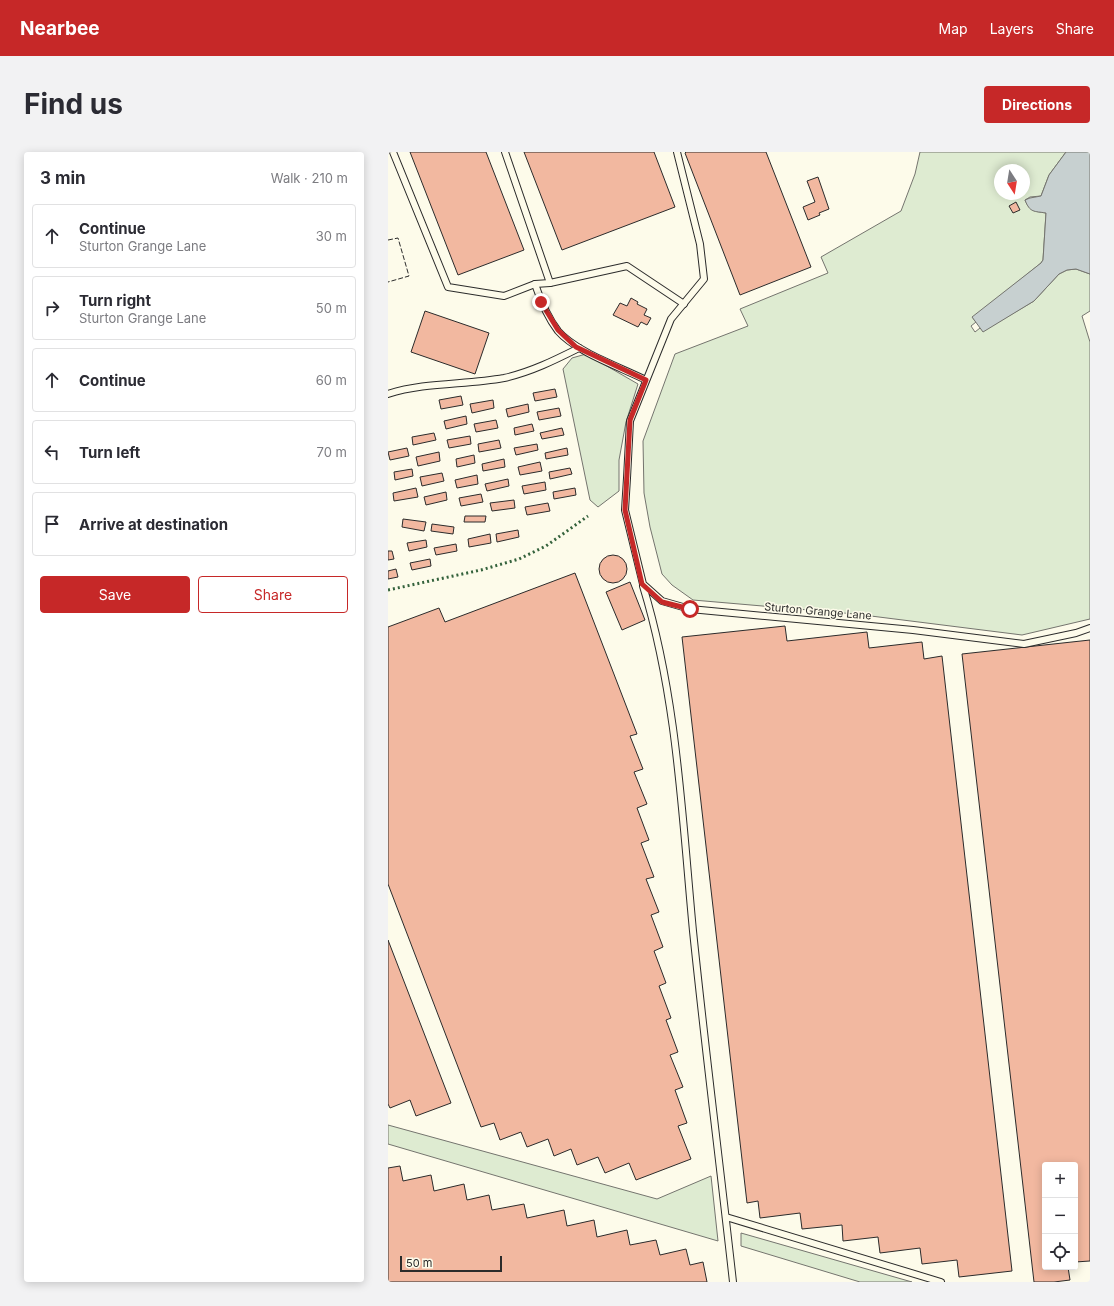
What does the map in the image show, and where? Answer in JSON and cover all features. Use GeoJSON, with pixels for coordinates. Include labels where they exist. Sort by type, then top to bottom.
{"type":"FeatureCollection","features":[{"type":"Feature","properties":{"kind":"lane"},"geometry":{"type":"LineString","coordinates":[[393,152],[448,287],[504,296],[534,284],[550,283],[627,266],[684,304]]}},
{"type":"Feature","properties":{"kind":"lane"},"geometry":{"type":"LineString","coordinates":[[504,152],[550,283]]}},
{"type":"Feature","properties":{"kind":"lane"},"geometry":{"type":"LineString","coordinates":[[677,152],[700,244],[704,279],[671,319],[630,420],[625,510],[642,584],[653,617],[674,730],[697,969],[733,1282]]}},
{"type":"Feature","properties":{"kind":"lane"},"geometry":{"type":"LineString","coordinates":[[534,284],[541,302],[558,330],[579,348],[646,380]]}},
{"type":"Feature","properties":{"kind":"lane"},"geometry":{"type":"LineString","coordinates":[[388,394],[418,387],[514,375],[545,364],[579,348]]}},
{"type":"Feature","properties":{"kind":"lane","name":"Sturton Grange Lane"},"geometry":{"type":"LineString","coordinates":[[642,584],[662,602],[690,609],[913,630],[1024,644],[1076,633],[1090,628]]}},
{"type":"Feature","properties":{"kind":"lane"},"geometry":{"type":"LineString","coordinates":[[726,1217],[942,1282]]}},
{"type":"Feature","properties":{"kind":"green space"},"geometry":{"type":"Polygon","coordinates":[[[920,152],[1066,152],[1049,175],[1041,196],[1030,197],[1030,164],[994,164],[994,200],[1025,200],[1031,209],[1046,213],[1043,260],[973,318],[976,322],[971,326],[975,332],[980,328],[983,331],[1034,301],[1059,274],[1067,270],[1076,269],[1090,274],[1090,311],[1082,316],[1090,342],[1090,619],[1022,635],[855,614],[693,600],[672,585],[662,574],[650,527],[644,493],[643,441],[675,354],[748,326],[740,309],[828,273],[821,257],[901,211],[915,174],[920,152]]]}},
{"type":"Feature","properties":{"kind":"green space"},"geometry":{"type":"Polygon","coordinates":[[[586,354],[638,384],[626,422],[619,460],[619,491],[598,507],[590,500],[563,369],[572,358],[586,354]]]}},
{"type":"Feature","properties":{"kind":"green space"},"geometry":{"type":"Polygon","coordinates":[[[388,1125],[657,1199],[711,1176],[718,1241],[388,1144],[388,1125]]]}},
{"type":"Feature","properties":{"kind":"green space"},"geometry":{"type":"Polygon","coordinates":[[[741,1233],[912,1282],[860,1282],[741,1246],[741,1233]]]}},
{"type":"Feature","properties":{"kind":"shaded area"},"geometry":{"type":"Polygon","coordinates":[[[1066,152],[1090,152],[1090,274],[1076,269],[1067,270],[1059,274],[1034,301],[983,332],[972,317],[1043,260],[1046,213],[1033,211],[1025,200],[1030,200],[1030,198],[1041,196],[1049,175],[1066,152]]]}},
{"type":"Feature","properties":{"kind":"building"},"geometry":{"type":"Polygon","coordinates":[[[410,152],[486,152],[524,250],[458,275],[410,152]]]}},
{"type":"Feature","properties":{"kind":"building"},"geometry":{"type":"Polygon","coordinates":[[[524,152],[654,152],[675,207],[562,250],[524,152]]]}},
{"type":"Feature","properties":{"kind":"building"},"geometry":{"type":"Polygon","coordinates":[[[766,152],[811,267],[740,295],[685,153],[766,152]]]}},
{"type":"Feature","properties":{"kind":"building"},"geometry":{"type":"Polygon","coordinates":[[[818,177],[829,209],[808,220],[803,207],[815,202],[807,181],[818,177]]]}},
{"type":"Feature","properties":{"kind":"building"},"geometry":{"type":"Polygon","coordinates":[[[1016,202],[1020,210],[1013,213],[1009,206],[1016,202]]]}},
{"type":"Feature","properties":{"kind":"building"},"geometry":{"type":"Polygon","coordinates":[[[631,298],[638,302],[637,304],[647,309],[644,315],[651,318],[647,325],[641,322],[638,327],[613,315],[620,303],[627,306],[631,298]]]}},
{"type":"Feature","properties":{"kind":"building"},"geometry":{"type":"Polygon","coordinates":[[[425,311],[489,333],[475,374],[411,352],[425,311]]]}},
{"type":"Feature","properties":{"kind":"building"},"geometry":{"type":"Polygon","coordinates":[[[555,389],[557,397],[535,401],[533,393],[555,389]]]}},
{"type":"Feature","properties":{"kind":"building"},"geometry":{"type":"Polygon","coordinates":[[[461,396],[463,405],[441,409],[439,400],[461,396]]]}},
{"type":"Feature","properties":{"kind":"building"},"geometry":{"type":"Polygon","coordinates":[[[493,400],[494,408],[472,413],[470,404],[493,400]]]}},
{"type":"Feature","properties":{"kind":"building"},"geometry":{"type":"Polygon","coordinates":[[[528,404],[529,412],[508,417],[506,409],[528,404]]]}},
{"type":"Feature","properties":{"kind":"building"},"geometry":{"type":"Polygon","coordinates":[[[559,408],[561,416],[539,420],[537,412],[559,408]]]}},
{"type":"Feature","properties":{"kind":"building"},"geometry":{"type":"Polygon","coordinates":[[[466,416],[467,424],[446,429],[444,421],[466,416]]]}},
{"type":"Feature","properties":{"kind":"building"},"geometry":{"type":"Polygon","coordinates":[[[496,420],[498,428],[476,432],[474,424],[496,420]]]}},
{"type":"Feature","properties":{"kind":"building"},"geometry":{"type":"Polygon","coordinates":[[[532,424],[534,431],[515,435],[514,428],[532,424]]]}},
{"type":"Feature","properties":{"kind":"building"},"geometry":{"type":"Polygon","coordinates":[[[562,428],[564,435],[542,439],[540,433],[562,428]]]}},
{"type":"Feature","properties":{"kind":"building"},"geometry":{"type":"Polygon","coordinates":[[[434,433],[436,440],[413,445],[412,437],[434,433]]]}},
{"type":"Feature","properties":{"kind":"building"},"geometry":{"type":"Polygon","coordinates":[[[470,436],[471,444],[449,448],[447,440],[470,436]]]}},
{"type":"Feature","properties":{"kind":"building"},"geometry":{"type":"Polygon","coordinates":[[[499,440],[501,448],[479,452],[478,444],[499,440]]]}},
{"type":"Feature","properties":{"kind":"building"},"geometry":{"type":"Polygon","coordinates":[[[537,444],[538,450],[516,455],[514,448],[537,444]]]}},
{"type":"Feature","properties":{"kind":"building"},"geometry":{"type":"Polygon","coordinates":[[[407,448],[409,456],[390,460],[388,452],[407,448]]]}},
{"type":"Feature","properties":{"kind":"building"},"geometry":{"type":"Polygon","coordinates":[[[567,448],[568,455],[546,459],[545,453],[567,448]]]}},
{"type":"Feature","properties":{"kind":"building"},"geometry":{"type":"Polygon","coordinates":[[[439,452],[440,461],[418,466],[416,457],[439,452]]]}},
{"type":"Feature","properties":{"kind":"building"},"geometry":{"type":"Polygon","coordinates":[[[474,455],[475,463],[457,467],[456,459],[474,455]]]}},
{"type":"Feature","properties":{"kind":"building"},"geometry":{"type":"Polygon","coordinates":[[[504,459],[505,467],[483,471],[482,464],[504,459]]]}},
{"type":"Feature","properties":{"kind":"building"},"geometry":{"type":"Polygon","coordinates":[[[540,462],[542,471],[520,475],[518,467],[540,462]]]}},
{"type":"Feature","properties":{"kind":"building"},"geometry":{"type":"Polygon","coordinates":[[[570,468],[572,474],[550,479],[549,472],[570,468]]]}},
{"type":"Feature","properties":{"kind":"building"},"geometry":{"type":"Polygon","coordinates":[[[412,469],[413,476],[395,480],[394,472],[412,469]]]}},
{"type":"Feature","properties":{"kind":"building"},"geometry":{"type":"Polygon","coordinates":[[[442,473],[444,481],[422,486],[420,477],[442,473]]]}},
{"type":"Feature","properties":{"kind":"building"},"geometry":{"type":"Polygon","coordinates":[[[477,475],[478,484],[457,488],[455,480],[477,475]]]}},
{"type":"Feature","properties":{"kind":"building"},"geometry":{"type":"Polygon","coordinates":[[[508,479],[509,486],[487,491],[485,484],[508,479]]]}},
{"type":"Feature","properties":{"kind":"building"},"geometry":{"type":"Polygon","coordinates":[[[545,482],[546,490],[524,494],[522,486],[545,482]]]}},
{"type":"Feature","properties":{"kind":"building"},"geometry":{"type":"Polygon","coordinates":[[[416,488],[418,497],[394,501],[393,493],[416,488]]]}},
{"type":"Feature","properties":{"kind":"building"},"geometry":{"type":"Polygon","coordinates":[[[575,488],[576,495],[554,499],[553,492],[575,488]]]}},
{"type":"Feature","properties":{"kind":"building"},"geometry":{"type":"Polygon","coordinates":[[[446,492],[447,500],[426,505],[424,497],[446,492]]]}},
{"type":"Feature","properties":{"kind":"building"},"geometry":{"type":"Polygon","coordinates":[[[481,494],[483,502],[461,506],[459,498],[481,494]]]}},
{"type":"Feature","properties":{"kind":"building"},"geometry":{"type":"Polygon","coordinates":[[[514,500],[515,508],[492,511],[490,503],[514,500]]]}},
{"type":"Feature","properties":{"kind":"building"},"geometry":{"type":"Polygon","coordinates":[[[548,503],[550,511],[527,515],[525,507],[548,503]]]}},
{"type":"Feature","properties":{"kind":"building"},"geometry":{"type":"Polygon","coordinates":[[[465,516],[486,516],[485,522],[464,522],[465,516]]]}},
{"type":"Feature","properties":{"kind":"building"},"geometry":{"type":"Polygon","coordinates":[[[403,519],[426,522],[424,531],[402,527],[403,519]]]}},
{"type":"Feature","properties":{"kind":"building"},"geometry":{"type":"Polygon","coordinates":[[[432,524],[454,527],[453,534],[431,531],[432,524]]]}},
{"type":"Feature","properties":{"kind":"building"},"geometry":{"type":"Polygon","coordinates":[[[518,530],[519,537],[497,542],[496,534],[518,530]]]}},
{"type":"Feature","properties":{"kind":"building"},"geometry":{"type":"Polygon","coordinates":[[[490,534],[491,543],[469,547],[468,539],[490,534]]]}},
{"type":"Feature","properties":{"kind":"building"},"geometry":{"type":"Polygon","coordinates":[[[426,540],[427,547],[409,551],[407,543],[426,540]]]}},
{"type":"Feature","properties":{"kind":"building"},"geometry":{"type":"Polygon","coordinates":[[[456,544],[457,551],[436,555],[434,548],[456,544]]]}},
{"type":"Feature","properties":{"kind":"building"},"geometry":{"type":"Polygon","coordinates":[[[388,551],[392,551],[394,559],[388,560],[388,551]]]}},
{"type":"Feature","properties":{"kind":"building"},"geometry":{"type":"Polygon","coordinates":[[[613,555],[623,559],[627,569],[623,579],[613,583],[603,579],[599,569],[603,559],[613,555]]]}},
{"type":"Feature","properties":{"kind":"building"},"geometry":{"type":"Polygon","coordinates":[[[430,559],[431,566],[412,570],[410,563],[430,559]]]}},
{"type":"Feature","properties":{"kind":"building"},"geometry":{"type":"Polygon","coordinates":[[[396,569],[398,577],[388,579],[388,571],[396,569]]]}},
{"type":"Feature","properties":{"kind":"building"},"geometry":{"type":"Polygon","coordinates":[[[575,573],[637,734],[630,736],[643,769],[634,772],[647,804],[637,808],[649,840],[641,843],[654,877],[646,879],[659,912],[651,915],[663,947],[654,951],[666,983],[659,986],[671,1018],[666,1020],[678,1052],[670,1055],[683,1087],[675,1090],[687,1123],[678,1126],[691,1159],[636,1180],[629,1163],[605,1173],[598,1157],[577,1165],[571,1149],[554,1156],[548,1139],[527,1147],[521,1132],[500,1140],[494,1123],[481,1127],[388,884],[388,627],[439,608],[445,622],[575,573]]]}},
{"type":"Feature","properties":{"kind":"building"},"geometry":{"type":"Polygon","coordinates":[[[630,582],[645,620],[622,630],[606,592],[630,582]]]}},
{"type":"Feature","properties":{"kind":"building"},"geometry":{"type":"Polygon","coordinates":[[[785,626],[787,641],[867,632],[869,648],[922,642],[924,659],[942,656],[1012,1271],[959,1277],[957,1260],[922,1264],[920,1248],[880,1253],[878,1237],[843,1241],[842,1225],[802,1229],[800,1213],[760,1218],[758,1201],[747,1203],[682,637],[785,626]]]}},
{"type":"Feature","properties":{"kind":"building"},"geometry":{"type":"Polygon","coordinates":[[[1090,640],[1090,1261],[1078,1262],[1078,1162],[1042,1162],[1042,1270],[1068,1270],[1070,1280],[1034,1282],[962,654],[1090,640]]]}},
{"type":"Feature","properties":{"kind":"building"},"geometry":{"type":"Polygon","coordinates":[[[388,940],[451,1103],[416,1116],[410,1100],[390,1108],[388,1104],[388,940]]]}},
{"type":"Feature","properties":{"kind":"building"},"geometry":{"type":"Polygon","coordinates":[[[400,1166],[403,1181],[431,1175],[434,1191],[464,1184],[467,1200],[489,1195],[492,1210],[524,1204],[527,1218],[564,1210],[567,1226],[594,1220],[597,1237],[627,1230],[630,1245],[656,1240],[660,1255],[686,1249],[690,1265],[703,1262],[707,1282],[388,1282],[388,1168],[400,1166]]]}},
{"type":"Feature","properties":{"kind":"hedge"},"geometry":{"type":"LineString","coordinates":[[388,590],[481,570],[519,559],[546,546],[588,516]]}},
{"type":"Feature","properties":{"kind":"fence"},"geometry":{"type":"LineString","coordinates":[[388,240],[398,238],[409,276],[388,282]]}},
{"type":"Feature","properties":{"kind":"route"},"geometry":{"type":"LineString","coordinates":[[541,302],[558,330],[576,347],[646,380],[630,420],[625,510],[642,584],[662,602],[690,609]]}}]}
